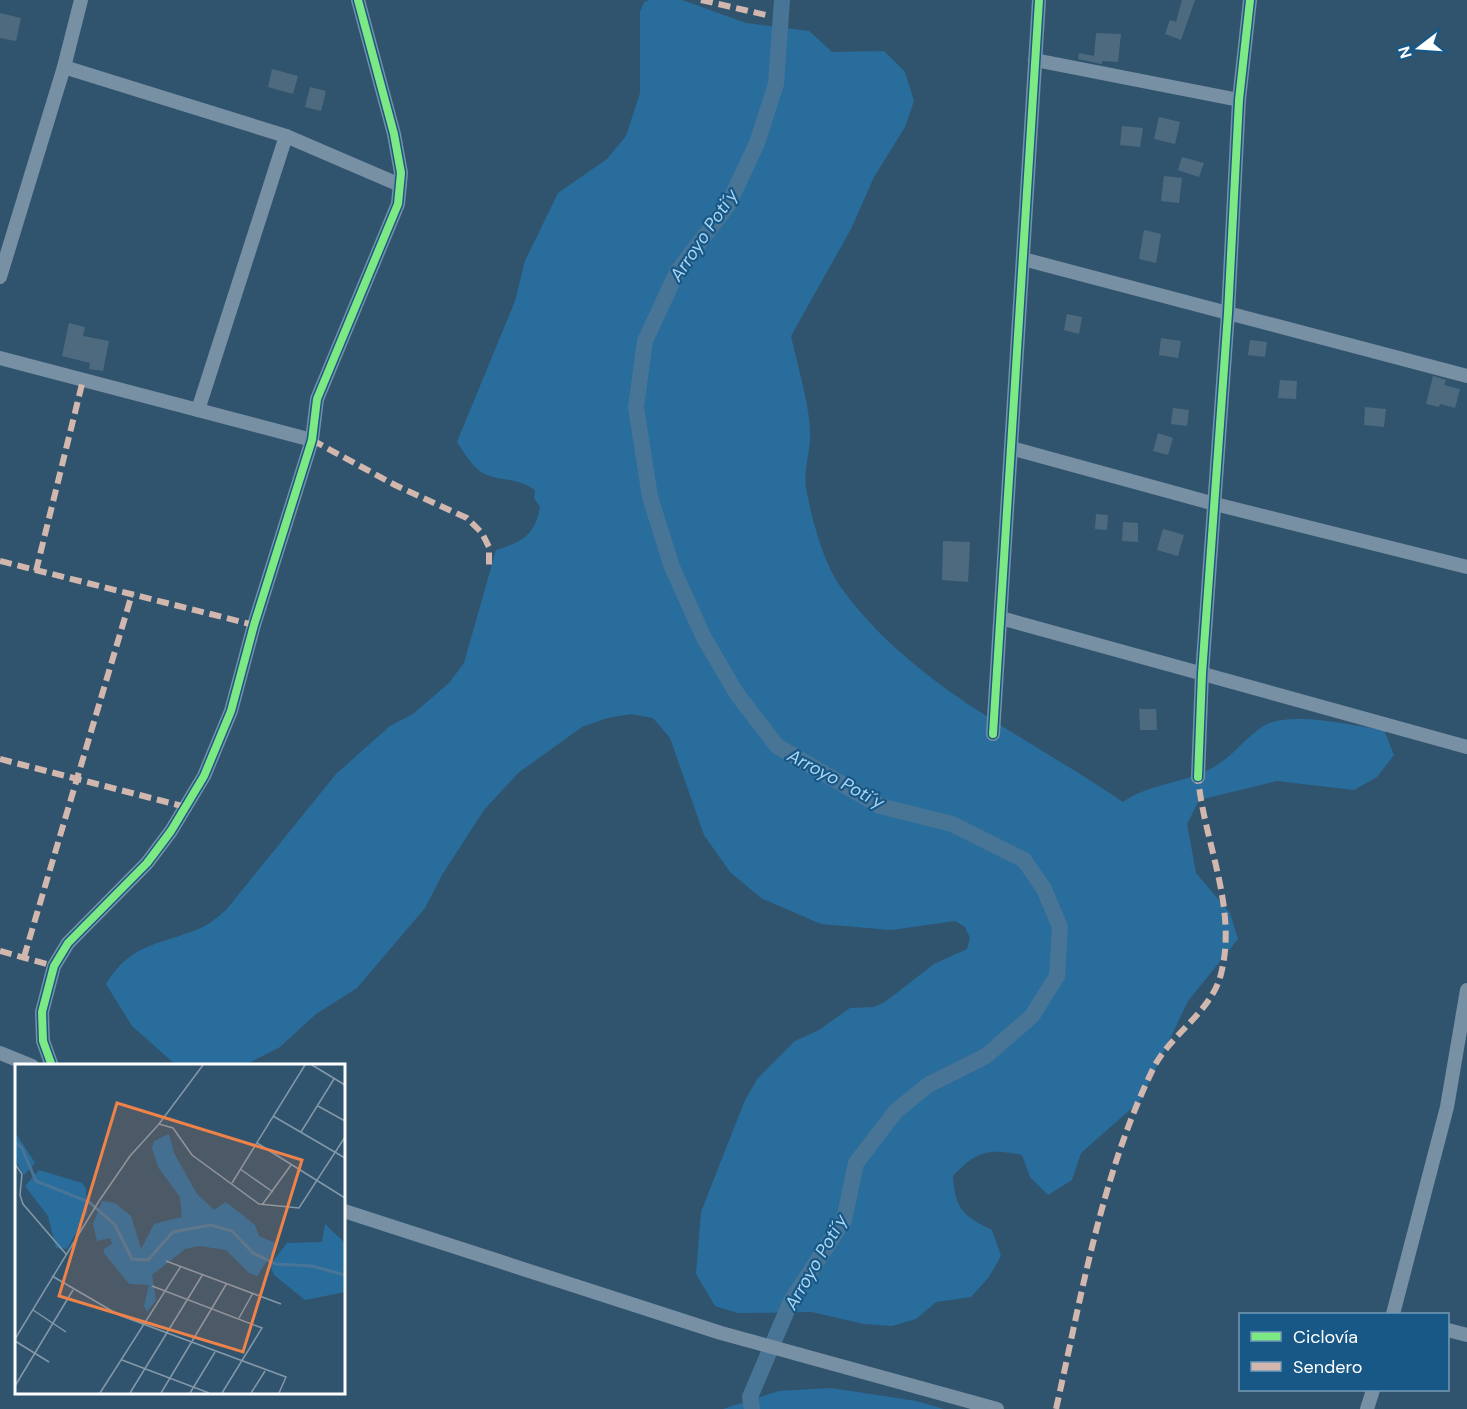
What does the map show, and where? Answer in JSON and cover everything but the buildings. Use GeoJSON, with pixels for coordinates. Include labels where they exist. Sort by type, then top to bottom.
{"type":"FeatureCollection","features":[{"type":"Feature","properties":{"kind":"street"},"geometry":{"type":"LineString","coordinates":[[0,277],[81,0]]}},
{"type":"Feature","properties":{"kind":"street"},"geometry":{"type":"LineString","coordinates":[[52,1064],[43,1041],[42,1012],[54,966],[68,943],[147,863],[171,831],[204,776],[231,711],[254,625],[312,440],[317,399],[398,204],[400,173],[394,134],[358,0]]}},
{"type":"Feature","properties":{"kind":"street"},"geometry":{"type":"LineString","coordinates":[[993,734],[1039,0]]}},
{"type":"Feature","properties":{"kind":"street"},"geometry":{"type":"LineString","coordinates":[[1198,777],[1202,674],[1228,312],[1239,100],[1250,0]]}},
{"type":"Feature","properties":{"kind":"street"},"geometry":{"type":"LineString","coordinates":[[1035,60],[1239,100]]}},
{"type":"Feature","properties":{"kind":"street"},"geometry":{"type":"LineString","coordinates":[[63,67],[286,136],[400,185]]}},
{"type":"Feature","properties":{"kind":"street"},"geometry":{"type":"LineString","coordinates":[[198,410],[286,136]]}},
{"type":"Feature","properties":{"kind":"street"},"geometry":{"type":"LineString","coordinates":[[1023,259],[1467,376]]}},
{"type":"Feature","properties":{"kind":"street"},"geometry":{"type":"LineString","coordinates":[[0,358],[312,440]]}},
{"type":"Feature","properties":{"kind":"street"},"geometry":{"type":"LineString","coordinates":[[1011,448],[1215,504],[1467,567]]}},
{"type":"Feature","properties":{"kind":"street"},"geometry":{"type":"LineString","coordinates":[[1001,618],[1467,747]]}},
{"type":"Feature","properties":{"kind":"street"},"geometry":{"type":"LineString","coordinates":[[1393,1313],[1447,1107],[1467,990]]}},
{"type":"Feature","properties":{"kind":"street"},"geometry":{"type":"LineString","coordinates":[[0,1053],[29,1064]]}},
{"type":"Feature","properties":{"kind":"street"},"geometry":{"type":"LineString","coordinates":[[345,1211],[737,1338],[997,1409]]}},
{"type":"Feature","properties":{"kind":"street"},"geometry":{"type":"LineString","coordinates":[[1449,1330],[1467,1335]]}},
{"type":"Feature","properties":{"kind":"street"},"geometry":{"type":"LineString","coordinates":[[1367,1409],[1372,1391]]}},
{"type":"Feature","properties":{"kind":"shaded area"},"geometry":{"type":"Polygon","coordinates":[[[682,0],[746,23],[809,31],[832,52],[884,51],[905,72],[914,101],[905,127],[874,177],[851,229],[791,336],[806,398],[809,422],[810,440],[805,481],[814,525],[834,576],[868,621],[934,680],[1123,802],[1143,791],[1197,775],[1216,766],[1262,727],[1287,719],[1321,720],[1384,730],[1394,755],[1377,777],[1354,790],[1277,781],[1199,800],[1187,824],[1196,873],[1230,913],[1238,939],[1188,1001],[1140,1101],[1081,1153],[1072,1180],[1048,1195],[1030,1177],[1022,1155],[1001,1152],[976,1157],[953,1176],[956,1196],[962,1210],[992,1230],[1001,1256],[989,1277],[971,1297],[936,1302],[916,1319],[892,1326],[864,1324],[812,1312],[738,1313],[715,1306],[696,1274],[701,1212],[745,1100],[758,1078],[795,1041],[819,1030],[850,1008],[874,1007],[885,1002],[934,964],[967,949],[970,938],[965,927],[955,921],[891,930],[821,924],[761,898],[730,872],[704,835],[670,738],[653,718],[631,714],[607,718],[582,727],[518,773],[484,810],[442,875],[425,908],[357,988],[316,1014],[280,1047],[247,1064],[175,1064],[132,1026],[106,984],[126,959],[149,946],[203,927],[226,910],[336,774],[390,726],[413,714],[449,683],[464,663],[496,550],[520,541],[526,536],[535,525],[540,507],[534,498],[535,490],[519,482],[496,478],[480,471],[457,442],[515,301],[525,261],[558,193],[607,159],[626,136],[640,93],[640,12],[644,2],[682,0]]]}},
{"type":"Feature","properties":{"kind":"shaded area"},"geometry":{"type":"Polygon","coordinates":[[[831,1388],[916,1401],[944,1409],[723,1409],[779,1391],[831,1388]]]}},
{"type":"Feature","properties":{"kind":"waterway","name":"Arroyo Poti´y"},"geometry":{"type":"LineString","coordinates":[[752,1409],[750,1397],[791,1301],[844,1220],[856,1163],[896,1111],[928,1085],[986,1056],[1032,1016],[1057,976],[1060,927],[1044,889],[1024,860],[952,824],[880,806],[777,746],[737,694],[704,638],[672,567],[650,497],[636,407],[645,341],[677,272],[728,205],[757,143],[776,84],[782,0]]}},
{"type":"Feature","properties":{"kind":"marked path"},"geometry":{"type":"LineString","coordinates":[[701,0],[766,15]]}},
{"type":"Feature","properties":{"kind":"marked path"},"geometry":{"type":"LineString","coordinates":[[36,571],[83,380]]}},
{"type":"Feature","properties":{"kind":"marked path"},"geometry":{"type":"LineString","coordinates":[[312,440],[395,485],[467,518],[482,533],[489,547],[489,570]]}},
{"type":"Feature","properties":{"kind":"marked path"},"geometry":{"type":"LineString","coordinates":[[0,561],[254,625]]}},
{"type":"Feature","properties":{"kind":"marked path"},"geometry":{"type":"LineString","coordinates":[[24,957],[132,594]]}},
{"type":"Feature","properties":{"kind":"marked path"},"geometry":{"type":"LineString","coordinates":[[0,759],[186,807]]}},
{"type":"Feature","properties":{"kind":"marked path"},"geometry":{"type":"LineString","coordinates":[[1056,1409],[1084,1279],[1106,1193],[1135,1110],[1160,1056],[1209,1000],[1221,974],[1225,949],[1223,900],[1201,802],[1198,777]]}},
{"type":"Feature","properties":{"kind":"marked path"},"geometry":{"type":"LineString","coordinates":[[0,951],[54,966]]}},
{"type":"Feature","properties":{"kind":"cycle path"},"geometry":{"type":"LineString","coordinates":[[51,1064],[43,1041],[42,1012],[54,966],[68,943],[147,863],[171,831],[204,776],[231,711],[254,625],[312,440],[317,399],[398,204],[401,173],[394,134],[358,0]]}},
{"type":"Feature","properties":{"kind":"cycle path"},"geometry":{"type":"LineString","coordinates":[[993,734],[1039,0]]}},
{"type":"Feature","properties":{"kind":"cycle path"},"geometry":{"type":"LineString","coordinates":[[1198,777],[1202,674],[1228,313],[1239,100],[1250,0]]}}]}
